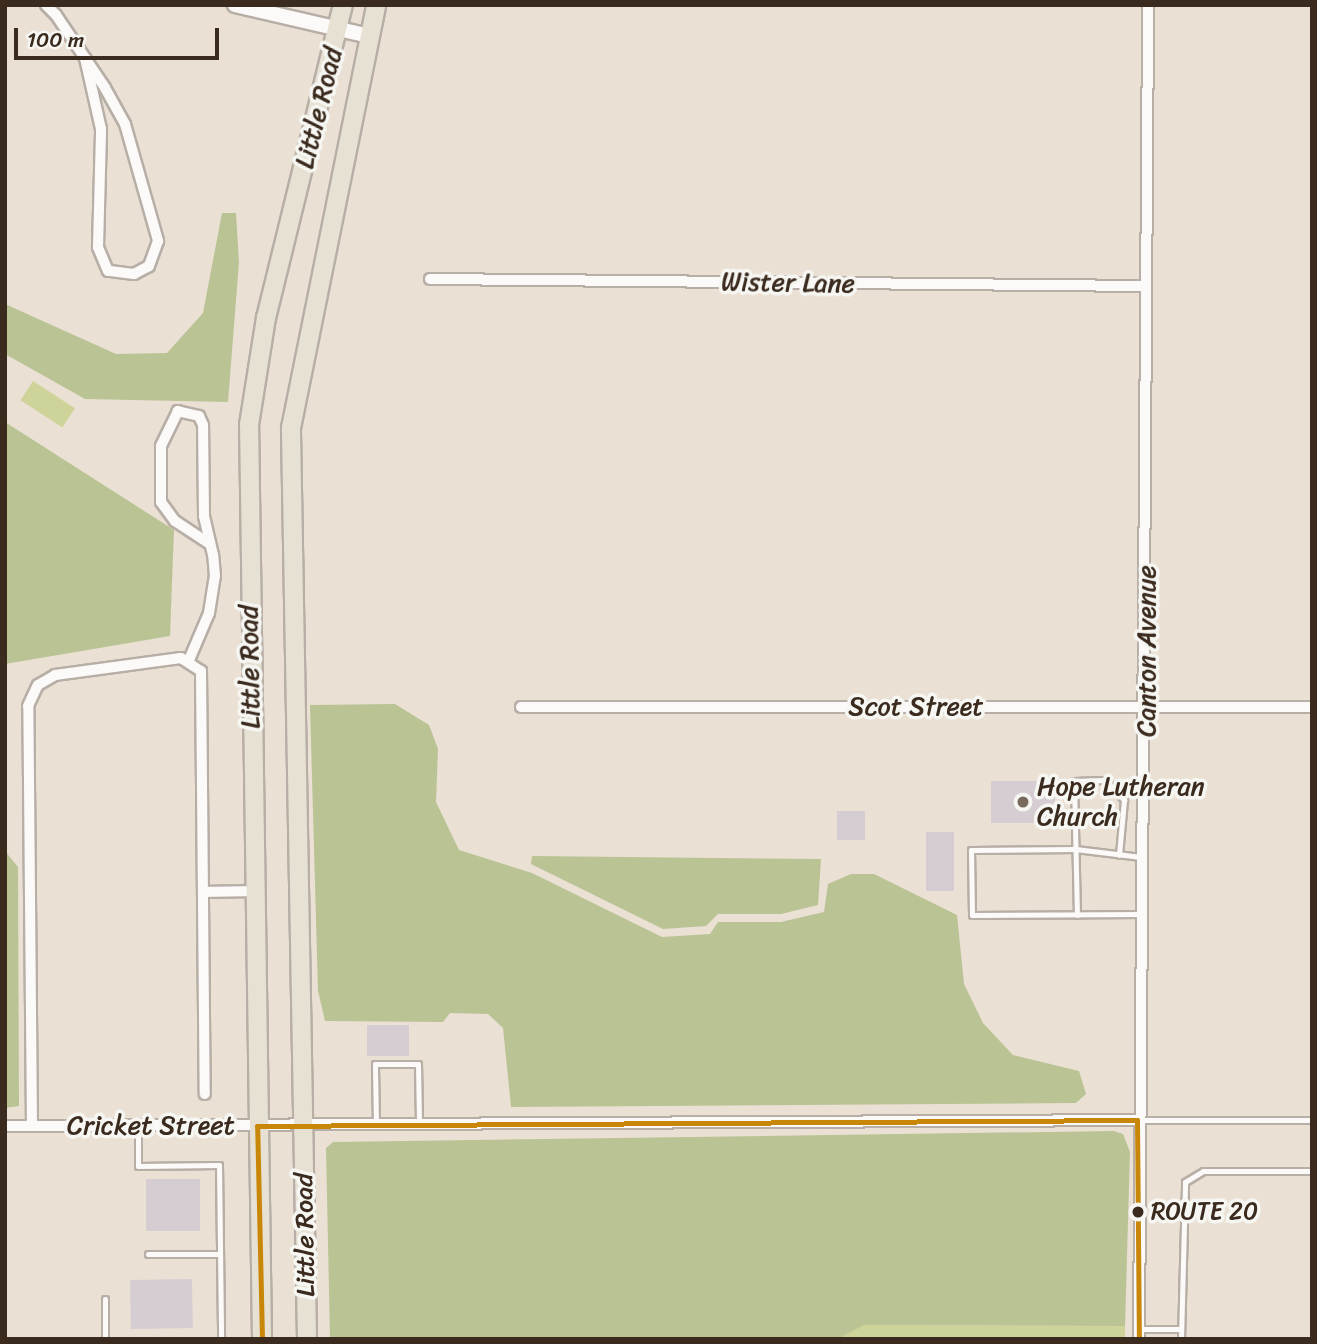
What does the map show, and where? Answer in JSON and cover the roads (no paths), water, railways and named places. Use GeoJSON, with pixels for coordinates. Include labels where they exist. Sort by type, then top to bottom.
{"type":"FeatureCollection","features":[{"type":"Feature","properties":{"kind":"main road","name":"Little Road"},"geometry":{"type":"LineString","coordinates":[[262,1339],[253,891],[249,425],[266,318],[344,5]]}},
{"type":"Feature","properties":{"kind":"main road","name":"Little Road"},"geometry":{"type":"LineString","coordinates":[[307,1339],[290,428],[376,5]]}},
{"type":"Feature","properties":{"kind":"street"},"geometry":{"type":"LineString","coordinates":[[46,5],[85,58],[125,124],[152,209],[157,253],[134,274],[108,271],[98,247],[101,129],[85,58]]}},
{"type":"Feature","properties":{"kind":"street"},"geometry":{"type":"LineString","coordinates":[[235,5],[369,36]]}},
{"type":"Feature","properties":{"kind":"street","name":"Canton Avenue"},"geometry":{"type":"LineString","coordinates":[[1139,1334],[1137,1120],[1148,707],[1148,5]]}},
{"type":"Feature","properties":{"kind":"street","name":"Wister Lane"},"geometry":{"type":"LineString","coordinates":[[430,279],[1146,286]]}},
{"type":"Feature","properties":{"kind":"street"},"geometry":{"type":"LineString","coordinates":[[189,660],[214,594],[203,425],[199,416],[178,411],[161,446],[161,502],[176,521],[210,544]]}},
{"type":"Feature","properties":{"kind":"street"},"geometry":{"type":"LineString","coordinates":[[189,660],[204,683],[205,1094]]}},
{"type":"Feature","properties":{"kind":"street"},"geometry":{"type":"LineString","coordinates":[[32,1126],[32,692],[55,675],[189,660]]}},
{"type":"Feature","properties":{"kind":"street","name":"Scot Street"},"geometry":{"type":"LineString","coordinates":[[521,707],[1312,707]]}},
{"type":"Feature","properties":{"kind":"street"},"geometry":{"type":"LineString","coordinates":[[205,892],[253,891]]}},
{"type":"Feature","properties":{"kind":"street","name":"Cricket Street"},"geometry":{"type":"LineString","coordinates":[[5,1126],[1137,1120]]}},
{"type":"Feature","properties":{"kind":"lane"},"geometry":{"type":"LineString","coordinates":[[1077,915],[1074,781],[1105,780],[1124,800],[1119,855]]}},
{"type":"Feature","properties":{"kind":"lane"},"geometry":{"type":"LineString","coordinates":[[1142,914],[972,915],[971,850],[1075,849],[1143,858]]}},
{"type":"Feature","properties":{"kind":"lane"},"geometry":{"type":"LineString","coordinates":[[376,1124],[375,1064],[418,1064],[419,1124]]}},
{"type":"Feature","properties":{"kind":"lane"},"geometry":{"type":"LineString","coordinates":[[1137,1120],[1312,1119]]}},
{"type":"Feature","properties":{"kind":"lane"},"geometry":{"type":"LineString","coordinates":[[138,1126],[138,1166],[219,1165],[221,1339]]}},
{"type":"Feature","properties":{"kind":"lane"},"geometry":{"type":"LineString","coordinates":[[1181,1339],[1185,1182],[1203,1171],[1312,1171]]}},
{"type":"Feature","properties":{"kind":"lane"},"geometry":{"type":"LineString","coordinates":[[148,1254],[220,1254]]}},
{"type":"Feature","properties":{"kind":"lane"},"geometry":{"type":"LineString","coordinates":[[105,1299],[106,1339]]}},
{"type":"Feature","properties":{"kind":"lane"},"geometry":{"type":"LineString","coordinates":[[1139,1334],[1181,1329]]}},
{"type":"Feature","properties":{"kind":"place","name":"Hope Lutheran Church"},"geometry":{"type":"Point","coordinates":[1023,802]}},
{"type":"Feature","properties":{"kind":"place","name":"ROUTE 20"},"geometry":{"type":"Point","coordinates":[1138,1212]}}]}
